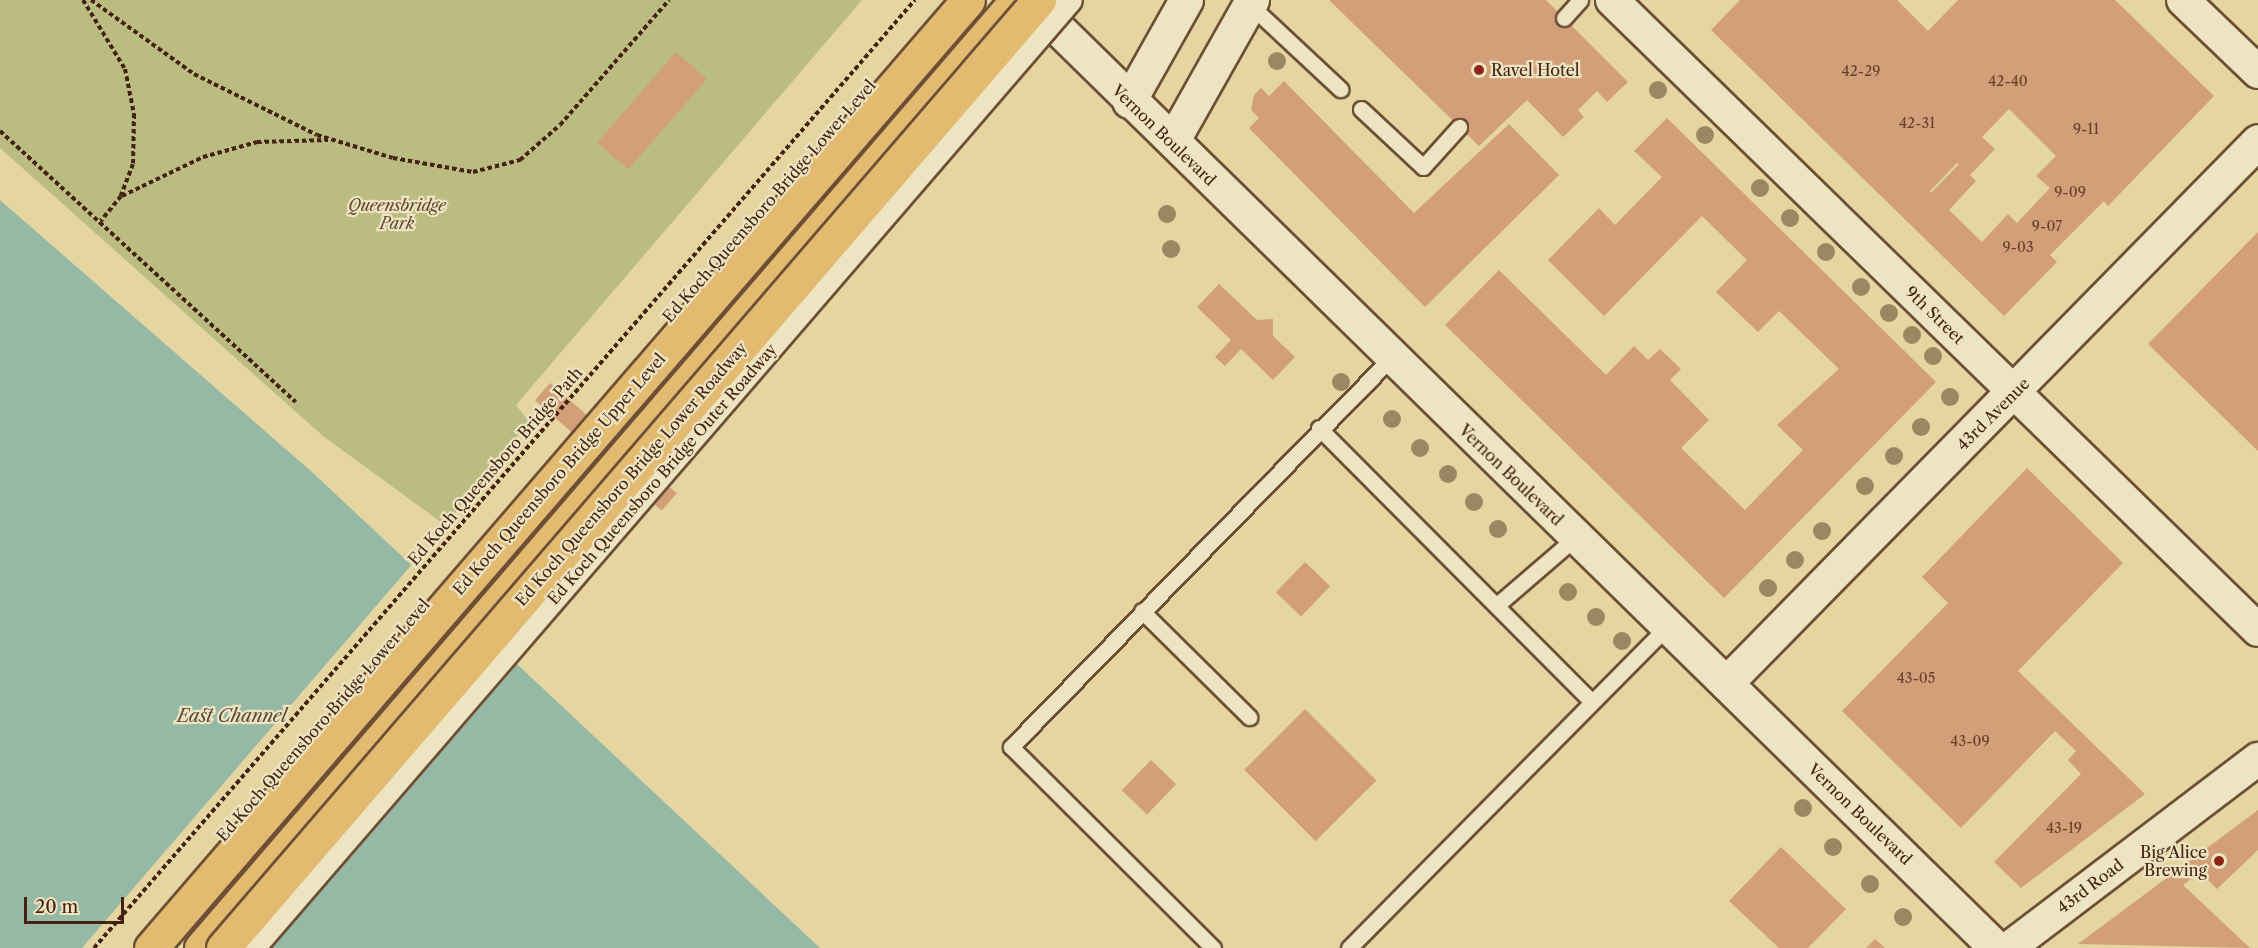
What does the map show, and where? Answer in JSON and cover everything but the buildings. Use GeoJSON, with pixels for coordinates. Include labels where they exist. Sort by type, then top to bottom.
{"type":"FeatureCollection","features":[{"type":"Feature","properties":{"kind":"highway","name":"Ed Koch Queensboro Bridge Lower Level"},"geometry":{"type":"LineString","coordinates":[[126,948],[942,0]]}},
{"type":"Feature","properties":{"kind":"highway","name":"Ed Koch Queensboro Bridge Upper Level"},"geometry":{"type":"LineString","coordinates":[[151,948],[968,0]]}},
{"type":"Feature","properties":{"kind":"highway"},"geometry":{"type":"LineString","coordinates":[[201,948],[1017,0]]}},
{"type":"Feature","properties":{"kind":"highway","name":"Ed Koch Queensboro Bridge Lower Roadway"},"geometry":{"type":"LineString","coordinates":[[223,948],[1039,0]]}},
{"type":"Feature","properties":{"kind":"main road","name":"Vernon Boulevard"},"geometry":{"type":"LineString","coordinates":[[1029,0],[1391,358],[1996,948]]}},
{"type":"Feature","properties":{"kind":"main road"},"geometry":{"type":"LineString","coordinates":[[1130,101],[1186,0]]}},
{"type":"Feature","properties":{"kind":"main road"},"geometry":{"type":"LineString","coordinates":[[1173,140],[1250,2]]}},
{"type":"Feature","properties":{"kind":"main road","name":"43rd Avenue"},"geometry":{"type":"LineString","coordinates":[[1726,683],[2015,392],[2258,141]]}},
{"type":"Feature","properties":{"kind":"street","name":"Ed Koch Queensboro Bridge Outer Roadway"},"geometry":{"type":"LineString","coordinates":[[253,948],[1070,0]]}},
{"type":"Feature","properties":{"kind":"street","name":"9th Street"},"geometry":{"type":"LineString","coordinates":[[1612,0],[2258,630]]}},
{"type":"Feature","properties":{"kind":"street"},"geometry":{"type":"LineString","coordinates":[[2183,0],[2258,72]]}},
{"type":"Feature","properties":{"kind":"street","name":"43rd Road"},"geometry":{"type":"LineString","coordinates":[[2009,948],[2258,759]]}},
{"type":"Feature","properties":{"kind":"lane"},"geometry":{"type":"LineString","coordinates":[[1564,18],[1580,0]]}},
{"type":"Feature","properties":{"kind":"lane"},"geometry":{"type":"LineString","coordinates":[[1250,2],[1340,89]]}},
{"type":"Feature","properties":{"kind":"lane"},"geometry":{"type":"LineString","coordinates":[[1361,109],[1423,167],[1459,127]]}},
{"type":"Feature","properties":{"kind":"lane"},"geometry":{"type":"LineString","coordinates":[[1213,948],[1011,747],[1319,428],[1391,358]]}},
{"type":"Feature","properties":{"kind":"lane"},"geometry":{"type":"LineString","coordinates":[[1319,428],[1590,700]]}},
{"type":"Feature","properties":{"kind":"lane"},"geometry":{"type":"LineString","coordinates":[[1497,605],[1576,537]]}},
{"type":"Feature","properties":{"kind":"lane"},"geometry":{"type":"LineString","coordinates":[[1142,611],[1249,717]]}},
{"type":"Feature","properties":{"kind":"lane"},"geometry":{"type":"LineString","coordinates":[[1349,948],[1590,700],[1668,626]]}},
{"type":"Feature","properties":{"kind":"path"},"geometry":{"type":"LineString","coordinates":[[83,0],[127,80],[133,164],[121,196],[101,222]]}},
{"type":"Feature","properties":{"kind":"path"},"geometry":{"type":"LineString","coordinates":[[91,0],[194,74],[335,141],[393,158],[474,172],[520,159],[560,125],[667,2]]}},
{"type":"Feature","properties":{"kind":"path","name":"Ed Koch Queensboro Bridge Path"},"geometry":{"type":"LineString","coordinates":[[94,948],[915,0]]}},
{"type":"Feature","properties":{"kind":"path"},"geometry":{"type":"LineString","coordinates":[[0,131],[296,402]]}},
{"type":"Feature","properties":{"kind":"path"},"geometry":{"type":"LineString","coordinates":[[121,196],[203,157],[257,142],[335,141]]}},
{"type":"Feature","properties":{"kind":"green space","name":"Queensbridge Park"},"geometry":{"type":"Polygon","coordinates":[[[0,0],[862,0],[516,405],[529,422],[445,525],[323,436],[0,148],[0,0]]]}},
{"type":"Feature","properties":{"kind":"water","name":"East Channel"},"geometry":{"type":"Polygon","coordinates":[[[0,200],[313,473],[820,948],[0,948],[0,200]]]}},
{"type":"Feature","properties":{"kind":"pier"},"geometry":{"type":"Polygon","coordinates":[[[413,563],[519,662],[272,948],[82,948],[413,563]]]}},
{"type":"Feature","properties":{"kind":"place","name":"Ravel Hotel"},"geometry":{"type":"Point","coordinates":[1479,70]}},
{"type":"Feature","properties":{"kind":"place","name":"Big Alice Brewing"},"geometry":{"type":"Point","coordinates":[2219,861]}}]}
